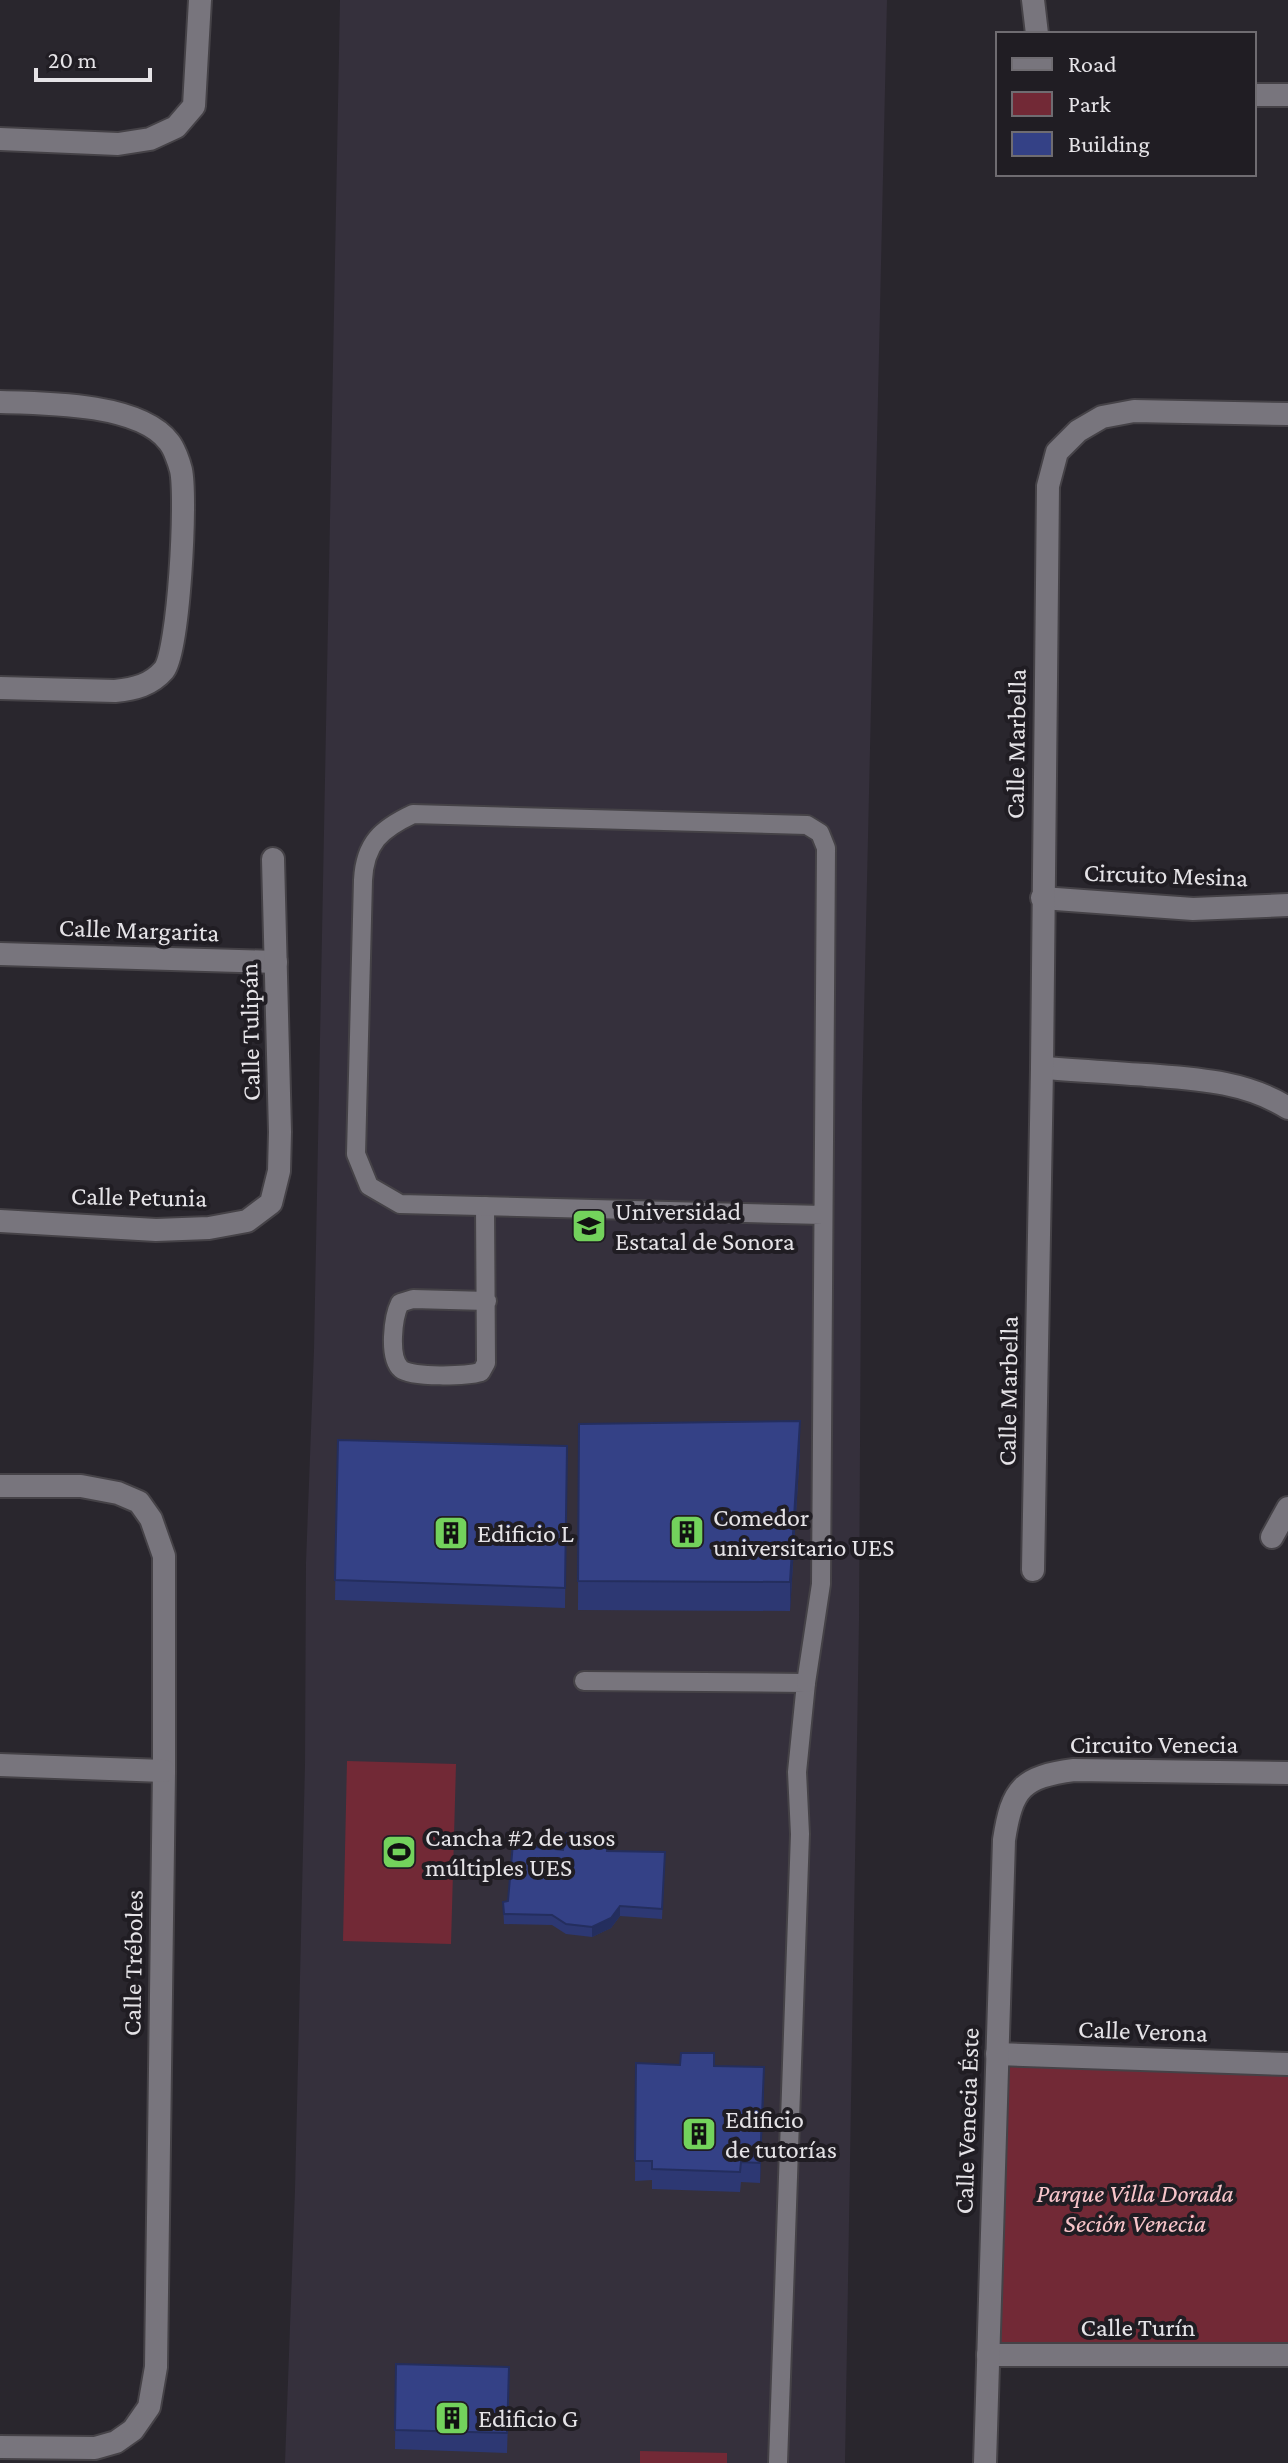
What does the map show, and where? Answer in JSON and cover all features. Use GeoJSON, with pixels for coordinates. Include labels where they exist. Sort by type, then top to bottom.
{"type":"FeatureCollection","features":[{"type":"Feature","properties":{"kind":"street"},"geometry":{"type":"LineString","coordinates":[[0,139],[118,144],[150,139],[176,127],[194,106],[200,0]]}},
{"type":"Feature","properties":{"kind":"street"},"geometry":{"type":"LineString","coordinates":[[1033,0],[1037,32]]}},
{"type":"Feature","properties":{"kind":"street"},"geometry":{"type":"LineString","coordinates":[[1256,95],[1288,95]]}},
{"type":"Feature","properties":{"kind":"street"},"geometry":{"type":"LineString","coordinates":[[0,402],[57,404],[106,411],[142,421],[168,441],[181,468],[184,517],[173,644],[167,667],[153,681],[134,689],[115,691],[0,688]]}},
{"type":"Feature","properties":{"kind":"street","name":"Calle Marbella"},"geometry":{"type":"LineString","coordinates":[[1033,1570],[1048,486],[1057,452],[1078,431],[1102,417],[1134,411],[1288,414]]}},
{"type":"Feature","properties":{"kind":"street","name":"Calle Tulipán"},"geometry":{"type":"LineString","coordinates":[[271,1203],[279,1171],[280,1132],[273,859]]}},
{"type":"Feature","properties":{"kind":"street","name":"Circuito Mesina"},"geometry":{"type":"LineString","coordinates":[[1042,898],[1193,909],[1288,905]]}},
{"type":"Feature","properties":{"kind":"street","name":"Calle Margarita"},"geometry":{"type":"LineString","coordinates":[[0,954],[276,962]]}},
{"type":"Feature","properties":{"kind":"street"},"geometry":{"type":"LineString","coordinates":[[1042,1068],[1192,1078],[1230,1084],[1270,1097],[1288,1108]]}},
{"type":"Feature","properties":{"kind":"street","name":"Calle Petunia"},"geometry":{"type":"LineString","coordinates":[[0,1221],[156,1230],[209,1228],[247,1221],[271,1203]]}},
{"type":"Feature","properties":{"kind":"street","name":"Calle Tréboles"},"geometry":{"type":"LineString","coordinates":[[0,1486],[81,1486],[118,1493],[139,1502],[151,1519],[164,1556],[156,2367],[149,2407],[133,2430],[116,2442],[95,2448],[0,2447]]}},
{"type":"Feature","properties":{"kind":"street"},"geometry":{"type":"LineString","coordinates":[[1272,1537],[1288,1508]]}},
{"type":"Feature","properties":{"kind":"street"},"geometry":{"type":"LineString","coordinates":[[0,1765],[164,1771]]}},
{"type":"Feature","properties":{"kind":"street","name":"Circuito Venecia"},"geometry":{"type":"LineString","coordinates":[[1023,1786],[1043,1774],[1074,1770],[1288,1773]]}},
{"type":"Feature","properties":{"kind":"street","name":"Calle Venecia Éste"},"geometry":{"type":"LineString","coordinates":[[985,2463],[1004,1840],[1008,1811],[1023,1786]]}},
{"type":"Feature","properties":{"kind":"street","name":"Calle Verona"},"geometry":{"type":"LineString","coordinates":[[997,2054],[1288,2064]]}},
{"type":"Feature","properties":{"kind":"street","name":"Calle Turín"},"geometry":{"type":"LineString","coordinates":[[988,2355],[1288,2355]]}},
{"type":"Feature","properties":{"kind":"lane"},"geometry":{"type":"LineString","coordinates":[[778,2463],[800,1834],[797,1772],[821,1584],[826,848],[820,833],[807,825],[413,814],[392,824],[375,840],[364,861],[356,1154],[369,1186],[400,1204],[823,1215]]}},
{"type":"Feature","properties":{"kind":"lane"},"geometry":{"type":"LineString","coordinates":[[485,1206],[487,1301],[486,1363],[481,1372],[470,1375],[409,1373],[399,1367],[394,1356],[394,1314],[400,1303],[413,1299],[487,1301]]}},
{"type":"Feature","properties":{"kind":"lane"},"geometry":{"type":"LineString","coordinates":[[584,1681],[806,1683]]}},
{"type":"Feature","properties":{"kind":"shaded area","name":"Universidad Estatal de Sonora"},"geometry":{"type":"Polygon","coordinates":[[[340,0],[887,0],[862,1102],[859,1621],[845,2463],[285,2463],[305,1764],[306,1563],[314,1350],[340,0]]]}},
{"type":"Feature","properties":{"kind":"green space","name":"Cancha #2 de usos múltiples UES"},"geometry":{"type":"Polygon","coordinates":[[[347,1761],[456,1764],[451,1944],[343,1941],[347,1761]]]}},
{"type":"Feature","properties":{"kind":"green space","name":"Parque Villa Dorada Seción Venecia"},"geometry":{"type":"Polygon","coordinates":[[[992,2061],[1288,2064],[1288,2352],[985,2353],[992,2061]]]}},
{"type":"Feature","properties":{"kind":"green space"},"geometry":{"type":"Polygon","coordinates":[[[640,2451],[727,2453],[727,2463],[640,2463],[640,2451]]]}},
{"type":"Feature","properties":{"kind":"building","name":"Comedor universitario UES"},"geometry":{"type":"Polygon","coordinates":[[[800,1421],[790,1582],[578,1581],[579,1424],[800,1421]]]}},
{"type":"Feature","properties":{"kind":"building","name":"Edificio L"},"geometry":{"type":"Polygon","coordinates":[[[338,1440],[567,1446],[565,1588],[335,1580],[338,1440]]]}},
{"type":"Feature","properties":{"kind":"building"},"geometry":{"type":"Polygon","coordinates":[[[520,1829],[527,1831],[527,1846],[563,1850],[566,1833],[608,1836],[607,1851],[665,1852],[662,1909],[620,1906],[611,1918],[592,1927],[566,1924],[552,1915],[504,1914],[503,1902],[508,1901],[513,1843],[519,1844],[520,1829]]]}},
{"type":"Feature","properties":{"kind":"building","name":"Edificio de tutorías"},"geometry":{"type":"Polygon","coordinates":[[[681,2053],[714,2053],[714,2066],[764,2067],[760,2163],[741,2162],[740,2172],[652,2169],[652,2161],[635,2161],[636,2063],[680,2065],[681,2053]]]}},
{"type":"Feature","properties":{"kind":"building","name":"Edificio G"},"geometry":{"type":"Polygon","coordinates":[[[396,2364],[509,2367],[507,2433],[395,2430],[396,2364]]]}},
{"type":"Feature","properties":{"kind":"place","name":"Universidad Estatal de Sonora"},"geometry":{"type":"Point","coordinates":[589,1226]}},
{"type":"Feature","properties":{"kind":"place","name":"Comedor universitario UES"},"geometry":{"type":"Point","coordinates":[687,1532]}},
{"type":"Feature","properties":{"kind":"place","name":"Edificio L"},"geometry":{"type":"Point","coordinates":[451,1533]}},
{"type":"Feature","properties":{"kind":"place","name":"Cancha #2 de usos múltiples UES"},"geometry":{"type":"Point","coordinates":[399,1852]}},
{"type":"Feature","properties":{"kind":"place","name":"Edificio de tutorías"},"geometry":{"type":"Point","coordinates":[699,2134]}},
{"type":"Feature","properties":{"kind":"place","name":"Edificio G"},"geometry":{"type":"Point","coordinates":[452,2418]}}]}
